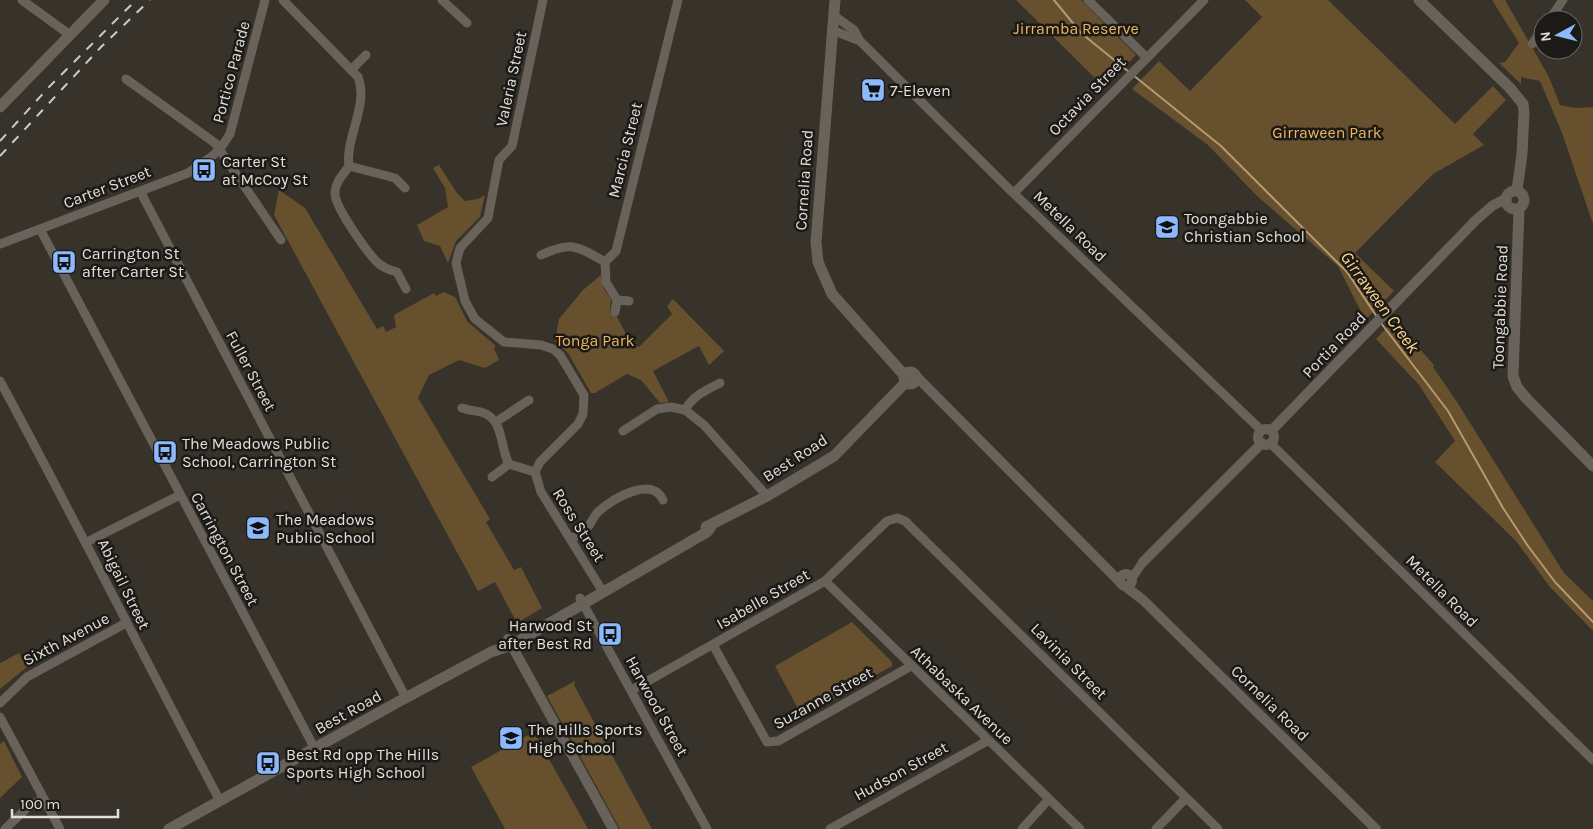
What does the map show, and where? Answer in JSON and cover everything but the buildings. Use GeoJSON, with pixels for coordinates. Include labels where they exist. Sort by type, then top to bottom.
{"type":"FeatureCollection","features":[{"type":"Feature","properties":{"kind":"main road"},"geometry":{"type":"LineString","coordinates":[[0,107],[104,0]]}},
{"type":"Feature","properties":{"kind":"main road","name":"Cornelia Road"},"geometry":{"type":"LineString","coordinates":[[835,0],[816,242],[818,262],[832,294],[910,378]]}},
{"type":"Feature","properties":{"kind":"main road"},"geometry":{"type":"LineString","coordinates":[[1419,0],[1510,88],[1523,104],[1522,154],[1516,190]]}},
{"type":"Feature","properties":{"kind":"main road"},"geometry":{"type":"LineString","coordinates":[[1516,190],[1524,197],[1524,204],[1519,209],[1509,208],[1505,199],[1508,193],[1516,190]]}},
{"type":"Feature","properties":{"kind":"main road","name":"Toongabbie Road"},"geometry":{"type":"LineString","coordinates":[[1519,209],[1514,376],[1517,387],[1593,466]]}},
{"type":"Feature","properties":{"kind":"main road","name":"Best Road"},"geometry":{"type":"LineString","coordinates":[[169,829],[707,532],[712,525],[767,496],[834,456],[910,378]]}},
{"type":"Feature","properties":{"kind":"street"},"geometry":{"type":"LineString","coordinates":[[22,0],[70,35]]}},
{"type":"Feature","properties":{"kind":"street","name":"Portico Parade"},"geometry":{"type":"LineString","coordinates":[[220,149],[234,124],[266,0]]}},
{"type":"Feature","properties":{"kind":"street"},"geometry":{"type":"LineString","coordinates":[[283,0],[358,78],[362,92],[347,154],[349,166],[336,184],[334,196],[340,211],[365,249],[385,268],[397,272],[406,290]]}},
{"type":"Feature","properties":{"kind":"street"},"geometry":{"type":"LineString","coordinates":[[442,0],[466,24]]}},
{"type":"Feature","properties":{"kind":"street","name":"Valeria Street"},"geometry":{"type":"LineString","coordinates":[[535,472],[540,462],[578,424],[583,414],[585,403],[579,387],[557,351],[541,345],[504,342],[475,319],[464,301],[457,272],[457,256],[469,238],[488,218],[499,160],[512,146],[542,0]]}},
{"type":"Feature","properties":{"kind":"street","name":"Marcia Street"},"geometry":{"type":"LineString","coordinates":[[605,262],[616,251],[678,0]]}},
{"type":"Feature","properties":{"kind":"street"},"geometry":{"type":"LineString","coordinates":[[1088,0],[1147,58]]}},
{"type":"Feature","properties":{"kind":"street","name":"Octavia Street"},"geometry":{"type":"LineString","coordinates":[[1014,193],[1204,0]]}},
{"type":"Feature","properties":{"kind":"street","name":"Metella Road"},"geometry":{"type":"LineString","coordinates":[[834,15],[854,30],[860,41],[1014,193],[1266,431]]}},
{"type":"Feature","properties":{"kind":"street","name":"Metella Road"},"geometry":{"type":"LineString","coordinates":[[832,30],[860,41]]}},
{"type":"Feature","properties":{"kind":"street"},"geometry":{"type":"LineString","coordinates":[[351,70],[366,55]]}},
{"type":"Feature","properties":{"kind":"street"},"geometry":{"type":"LineString","coordinates":[[126,78],[208,136],[220,149],[281,240]]}},
{"type":"Feature","properties":{"kind":"street","name":"Carter Street"},"geometry":{"type":"LineString","coordinates":[[0,244],[188,173],[205,163],[220,149]]}},
{"type":"Feature","properties":{"kind":"street"},"geometry":{"type":"LineString","coordinates":[[349,166],[395,178],[405,188]]}},
{"type":"Feature","properties":{"kind":"street","name":"Fuller Street"},"geometry":{"type":"LineString","coordinates":[[140,191],[406,698]]}},
{"type":"Feature","properties":{"kind":"street","name":"Portia Road"},"geometry":{"type":"LineString","coordinates":[[1266,431],[1484,213],[1505,199]]}},
{"type":"Feature","properties":{"kind":"street","name":"Carrington Street"},"geometry":{"type":"LineString","coordinates":[[40,229],[315,749]]}},
{"type":"Feature","properties":{"kind":"street"},"geometry":{"type":"LineString","coordinates":[[541,255],[571,245],[582,248],[605,262],[606,282],[617,300],[615,312]]}},
{"type":"Feature","properties":{"kind":"street"},"geometry":{"type":"LineString","coordinates":[[617,300],[629,301]]}},
{"type":"Feature","properties":{"kind":"street","name":"Cornelia Road"},"geometry":{"type":"LineString","coordinates":[[910,378],[947,410],[1100,559],[1127,579],[1143,600],[1376,829]]}},
{"type":"Feature","properties":{"kind":"street","name":"Abigail Street"},"geometry":{"type":"LineString","coordinates":[[0,381],[87,542],[126,624],[220,802]]}},
{"type":"Feature","properties":{"kind":"street"},"geometry":{"type":"LineString","coordinates":[[685,410],[690,401],[720,383]]}},
{"type":"Feature","properties":{"kind":"street"},"geometry":{"type":"LineString","coordinates":[[496,422],[528,400]]}},
{"type":"Feature","properties":{"kind":"street"},"geometry":{"type":"LineString","coordinates":[[623,431],[657,409],[671,407],[685,410],[704,425],[767,496]]}},
{"type":"Feature","properties":{"kind":"street"},"geometry":{"type":"LineString","coordinates":[[462,408],[481,412],[493,418],[499,426],[503,454],[509,464],[535,472]]}},
{"type":"Feature","properties":{"kind":"street"},"geometry":{"type":"LineString","coordinates":[[1127,579],[1266,443],[1258,437],[1266,431]]}},
{"type":"Feature","properties":{"kind":"street","name":"Metella Road"},"geometry":{"type":"LineString","coordinates":[[1266,443],[1593,760]]}},
{"type":"Feature","properties":{"kind":"street"},"geometry":{"type":"LineString","coordinates":[[492,477],[509,464]]}},
{"type":"Feature","properties":{"kind":"street","name":"Ross Street"},"geometry":{"type":"LineString","coordinates":[[535,472],[541,492],[602,589]]}},
{"type":"Feature","properties":{"kind":"street"},"geometry":{"type":"LineString","coordinates":[[571,539],[588,527],[598,512],[636,491],[647,488],[654,489],[662,500]]}},
{"type":"Feature","properties":{"kind":"street"},"geometry":{"type":"LineString","coordinates":[[87,542],[180,495]]}},
{"type":"Feature","properties":{"kind":"street","name":"Isabelle Street"},"geometry":{"type":"LineString","coordinates":[[632,690],[824,582],[887,521],[897,518]]}},
{"type":"Feature","properties":{"kind":"street","name":"Lavinia Street"},"geometry":{"type":"LineString","coordinates":[[897,518],[905,521],[1218,829]]}},
{"type":"Feature","properties":{"kind":"street","name":"Athabaska Avenue"},"geometry":{"type":"LineString","coordinates":[[824,582],[1080,829]]}},
{"type":"Feature","properties":{"kind":"street","name":"Harwood Street"},"geometry":{"type":"LineString","coordinates":[[581,600],[707,829]]}},
{"type":"Feature","properties":{"kind":"street","name":"Sixth Avenue"},"geometry":{"type":"LineString","coordinates":[[0,704],[27,676],[126,624]]}},
{"type":"Feature","properties":{"kind":"street"},"geometry":{"type":"LineString","coordinates":[[510,642],[613,829]]}},
{"type":"Feature","properties":{"kind":"street","name":"Suzanne Street"},"geometry":{"type":"LineString","coordinates":[[713,645],[767,742],[778,741],[911,666]]}},
{"type":"Feature","properties":{"kind":"street"},"geometry":{"type":"LineString","coordinates":[[0,716],[60,829]]}},
{"type":"Feature","properties":{"kind":"street","name":"Hudson Street"},"geometry":{"type":"LineString","coordinates":[[830,829],[988,741]]}},
{"type":"Feature","properties":{"kind":"street"},"geometry":{"type":"LineString","coordinates":[[1156,829],[1186,798]]}},
{"type":"Feature","properties":{"kind":"street"},"geometry":{"type":"LineString","coordinates":[[5,829],[30,805],[43,799]]}},
{"type":"Feature","properties":{"kind":"street"},"geometry":{"type":"LineString","coordinates":[[1022,829],[1049,799]]}},
{"type":"Feature","properties":{"kind":"green space","name":"Jirramba Reserve"},"geometry":{"type":"Polygon","coordinates":[[[1016,0],[1081,0],[1136,55],[1104,87],[1016,0]]]}},
{"type":"Feature","properties":{"kind":"green space","name":"Girraween Park"},"geometry":{"type":"Polygon","coordinates":[[[1245,0],[1328,0],[1455,124],[1493,86],[1506,100],[1473,134],[1484,145],[1433,174],[1355,253],[1394,291],[1365,320],[1338,266],[1257,196],[1208,145],[1132,89],[1159,61],[1190,91],[1262,17],[1245,0]]]}},
{"type":"Feature","properties":{"kind":"green space"},"geometry":{"type":"Polygon","coordinates":[[[1492,0],[1505,0],[1533,49],[1533,60],[1539,60],[1549,77],[1560,105],[1575,108],[1593,107],[1593,224],[1562,133],[1540,81],[1521,77],[1521,84],[1499,63],[1505,62],[1519,43],[1492,0]]]}},
{"type":"Feature","properties":{"kind":"green space"},"geometry":{"type":"Polygon","coordinates":[[[439,165],[457,193],[465,201],[478,199],[485,195],[480,217],[456,241],[448,263],[440,246],[424,241],[417,225],[448,207],[445,188],[433,168],[439,165]]]}},
{"type":"Feature","properties":{"kind":"green space"},"geometry":{"type":"Polygon","coordinates":[[[279,190],[305,208],[377,329],[383,326],[386,332],[396,327],[394,315],[434,293],[436,296],[444,292],[455,297],[467,321],[496,346],[494,348],[499,360],[485,368],[459,360],[429,375],[418,398],[490,519],[486,522],[514,570],[521,567],[542,608],[517,623],[495,582],[478,591],[274,215],[279,190]]]}},
{"type":"Feature","properties":{"kind":"green space","name":"Tonga Park"},"geometry":{"type":"Polygon","coordinates":[[[601,275],[604,289],[611,299],[610,313],[616,315],[631,343],[639,347],[672,314],[667,306],[673,299],[724,351],[709,365],[699,346],[653,371],[669,402],[660,403],[641,380],[627,374],[595,393],[591,393],[568,353],[555,341],[559,319],[583,290],[601,275]]]}},
{"type":"Feature","properties":{"kind":"green space"},"geometry":{"type":"Polygon","coordinates":[[[1394,320],[1434,365],[1433,367],[1564,573],[1593,601],[1593,631],[1550,587],[1516,541],[1435,462],[1455,441],[1419,385],[1376,339],[1394,320]]]}},
{"type":"Feature","properties":{"kind":"green space"},"geometry":{"type":"Polygon","coordinates":[[[852,622],[892,662],[892,666],[802,716],[775,666],[852,622]]]}},
{"type":"Feature","properties":{"kind":"green space"},"geometry":{"type":"Polygon","coordinates":[[[19,653],[27,667],[0,689],[0,663],[19,653]]]}},
{"type":"Feature","properties":{"kind":"green space"},"geometry":{"type":"Polygon","coordinates":[[[575,681],[574,685],[652,829],[620,829],[547,696],[575,681]]]}},
{"type":"Feature","properties":{"kind":"green space"},"geometry":{"type":"Polygon","coordinates":[[[534,732],[588,829],[505,829],[471,767],[534,732]]]}},
{"type":"Feature","properties":{"kind":"green space"},"geometry":{"type":"Polygon","coordinates":[[[4,741],[22,777],[0,798],[0,744],[4,741]]]}},
{"type":"Feature","properties":{"kind":"waterway","name":"Girraween Creek"},"geometry":{"type":"LineString","coordinates":[[1054,0],[1081,33],[1129,72]]}},
{"type":"Feature","properties":{"kind":"waterway","name":"Girraween Creek"},"geometry":{"type":"LineString","coordinates":[[1133,75],[1221,146],[1347,272],[1377,317]]}},
{"type":"Feature","properties":{"kind":"waterway","name":"Girraween Creek"},"geometry":{"type":"LineString","coordinates":[[1381,323],[1448,411],[1503,508],[1528,546],[1555,582],[1593,622]]}},
{"type":"Feature","properties":{"kind":"railway"},"geometry":{"type":"LineString","coordinates":[[0,141],[48,88],[136,0]]}},
{"type":"Feature","properties":{"kind":"railway"},"geometry":{"type":"LineString","coordinates":[[0,156],[102,46],[150,0]]}},
{"type":"Feature","properties":{"kind":"place","name":"7-Eleven"},"geometry":{"type":"Point","coordinates":[873,90]}},
{"type":"Feature","properties":{"kind":"place","name":"Carter St at McCoy St"},"geometry":{"type":"Point","coordinates":[204,170]}},
{"type":"Feature","properties":{"kind":"place","name":"Toongabbie Christian School"},"geometry":{"type":"Point","coordinates":[1167,227]}},
{"type":"Feature","properties":{"kind":"place","name":"Carrington St after Carter St"},"geometry":{"type":"Point","coordinates":[64,262]}},
{"type":"Feature","properties":{"kind":"place","name":"The Meadows Public School, Carrington St"},"geometry":{"type":"Point","coordinates":[165,452]}},
{"type":"Feature","properties":{"kind":"place","name":"The Meadows Public School"},"geometry":{"type":"Point","coordinates":[258,528]}},
{"type":"Feature","properties":{"kind":"place","name":"Harwood St after Best Rd"},"geometry":{"type":"Point","coordinates":[610,634]}},
{"type":"Feature","properties":{"kind":"place","name":"The Hills Sports High School"},"geometry":{"type":"Point","coordinates":[511,738]}},
{"type":"Feature","properties":{"kind":"place","name":"Best Rd opp The Hills Sports High School"},"geometry":{"type":"Point","coordinates":[268,763]}}]}
